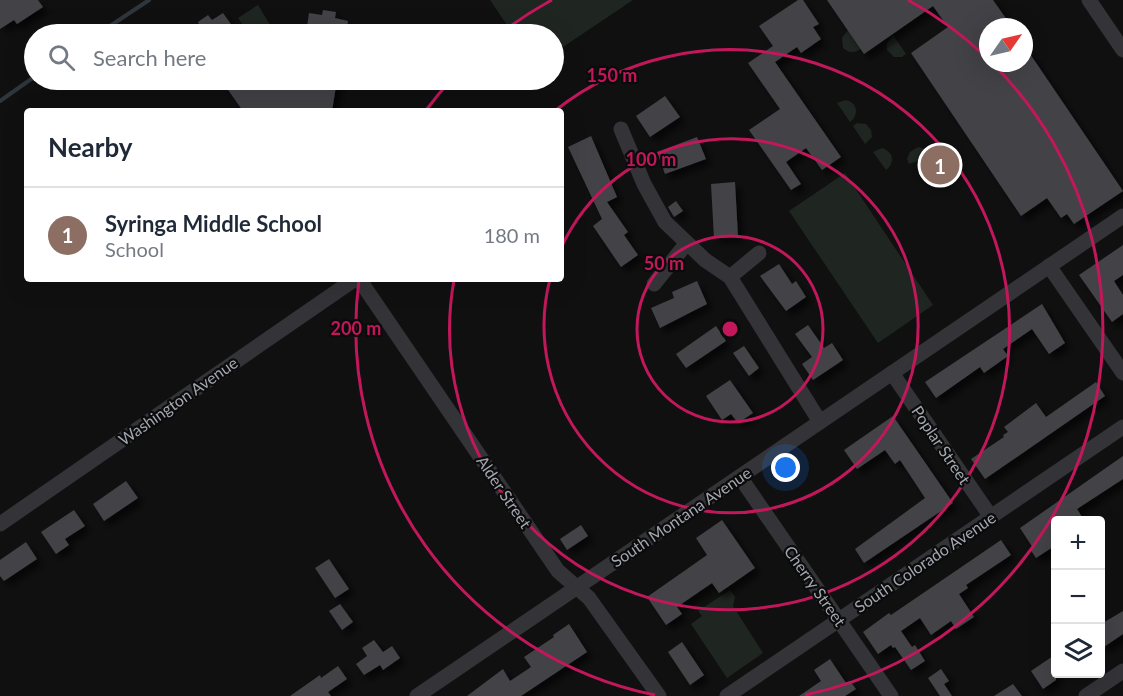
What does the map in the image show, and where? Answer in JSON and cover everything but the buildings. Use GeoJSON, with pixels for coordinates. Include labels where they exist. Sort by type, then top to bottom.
{"type":"FeatureCollection","features":[{"type":"Feature","properties":{"kind":"street"},"geometry":{"type":"LineString","coordinates":[[1089,0],[1123,50]]}},
{"type":"Feature","properties":{"kind":"street"},"geometry":{"type":"LineString","coordinates":[[621,129],[644,184],[665,222],[686,244],[730,277],[820,422]]}},
{"type":"Feature","properties":{"kind":"street","name":"South Montana Avenue"},"geometry":{"type":"LineString","coordinates":[[424,694],[577,587],[1123,216]]}},
{"type":"Feature","properties":{"kind":"street"},"geometry":{"type":"LineString","coordinates":[[654,284],[686,244]]}},
{"type":"Feature","properties":{"kind":"street"},"geometry":{"type":"LineString","coordinates":[[730,277],[759,253]]}},
{"type":"Feature","properties":{"kind":"street"},"geometry":{"type":"LineString","coordinates":[[1048,266],[1123,373]]}},
{"type":"Feature","properties":{"kind":"street","name":"Washington Avenue"},"geometry":{"type":"LineString","coordinates":[[0,524],[353,282]]}},
{"type":"Feature","properties":{"kind":"street","name":"Alder Street"},"geometry":{"type":"LineString","coordinates":[[359,282],[558,571],[589,598],[659,696]]}},
{"type":"Feature","properties":{"kind":"street","name":"Poplar Street"},"geometry":{"type":"LineString","coordinates":[[892,373],[991,517]]}},
{"type":"Feature","properties":{"kind":"street","name":"South Colorado Avenue"},"geometry":{"type":"LineString","coordinates":[[727,696],[1123,427]]}},
{"type":"Feature","properties":{"kind":"street","name":"Cherry Street"},"geometry":{"type":"LineString","coordinates":[[740,477],[891,696]]}},
{"type":"Feature","properties":{"kind":"street"},"geometry":{"type":"LineString","coordinates":[[1086,696],[1123,671]]}},
{"type":"Feature","properties":{"kind":"shaded area"},"geometry":{"type":"Polygon","coordinates":[[[490,0],[633,0],[564,46],[564,24],[506,24],[490,0]]]}},
{"type":"Feature","properties":{"kind":"shaded area"},"geometry":{"type":"Polygon","coordinates":[[[258,5],[269,24],[242,24],[238,18],[258,5]]]}},
{"type":"Feature","properties":{"kind":"shaded area"},"geometry":{"type":"Polygon","coordinates":[[[848,30],[861,49],[852,52],[843,48],[842,38],[848,30]]]}},
{"type":"Feature","properties":{"kind":"shaded area"},"geometry":{"type":"Polygon","coordinates":[[[893,35],[906,54],[902,57],[894,57],[887,50],[887,43],[893,35]]]}},
{"type":"Feature","properties":{"kind":"shaded area"},"geometry":{"type":"Polygon","coordinates":[[[846,100],[855,106],[856,110],[850,122],[837,103],[846,100]]]}},
{"type":"Feature","properties":{"kind":"shaded area"},"geometry":{"type":"Polygon","coordinates":[[[857,123],[866,124],[871,130],[872,137],[865,144],[853,126],[857,123]]]}},
{"type":"Feature","properties":{"kind":"shaded area"},"geometry":{"type":"Polygon","coordinates":[[[918,147],[925,149],[930,157],[909,164],[907,159],[910,152],[918,147]]]}},
{"type":"Feature","properties":{"kind":"shaded area"},"geometry":{"type":"Polygon","coordinates":[[[882,148],[889,152],[892,158],[886,170],[873,152],[882,148]]]}},
{"type":"Feature","properties":{"kind":"shaded area"},"geometry":{"type":"Polygon","coordinates":[[[845,173],[933,305],[878,343],[789,211],[845,173]]]}},
{"type":"Feature","properties":{"kind":"shaded area"},"geometry":{"type":"Polygon","coordinates":[[[730,590],[735,597],[733,606],[763,653],[727,678],[691,624],[702,616],[698,611],[730,590]]]}},
{"type":"Feature","properties":{"kind":"waterway"},"geometry":{"type":"LineString","coordinates":[[113,24],[149,0]]}},
{"type":"Feature","properties":{"kind":"waterway"},"geometry":{"type":"LineString","coordinates":[[0,101],[24,84]]}},
{"type":"Feature","properties":{"kind":"place","name":"Syringa Middle School"},"geometry":{"type":"Point","coordinates":[940,165]}}]}
